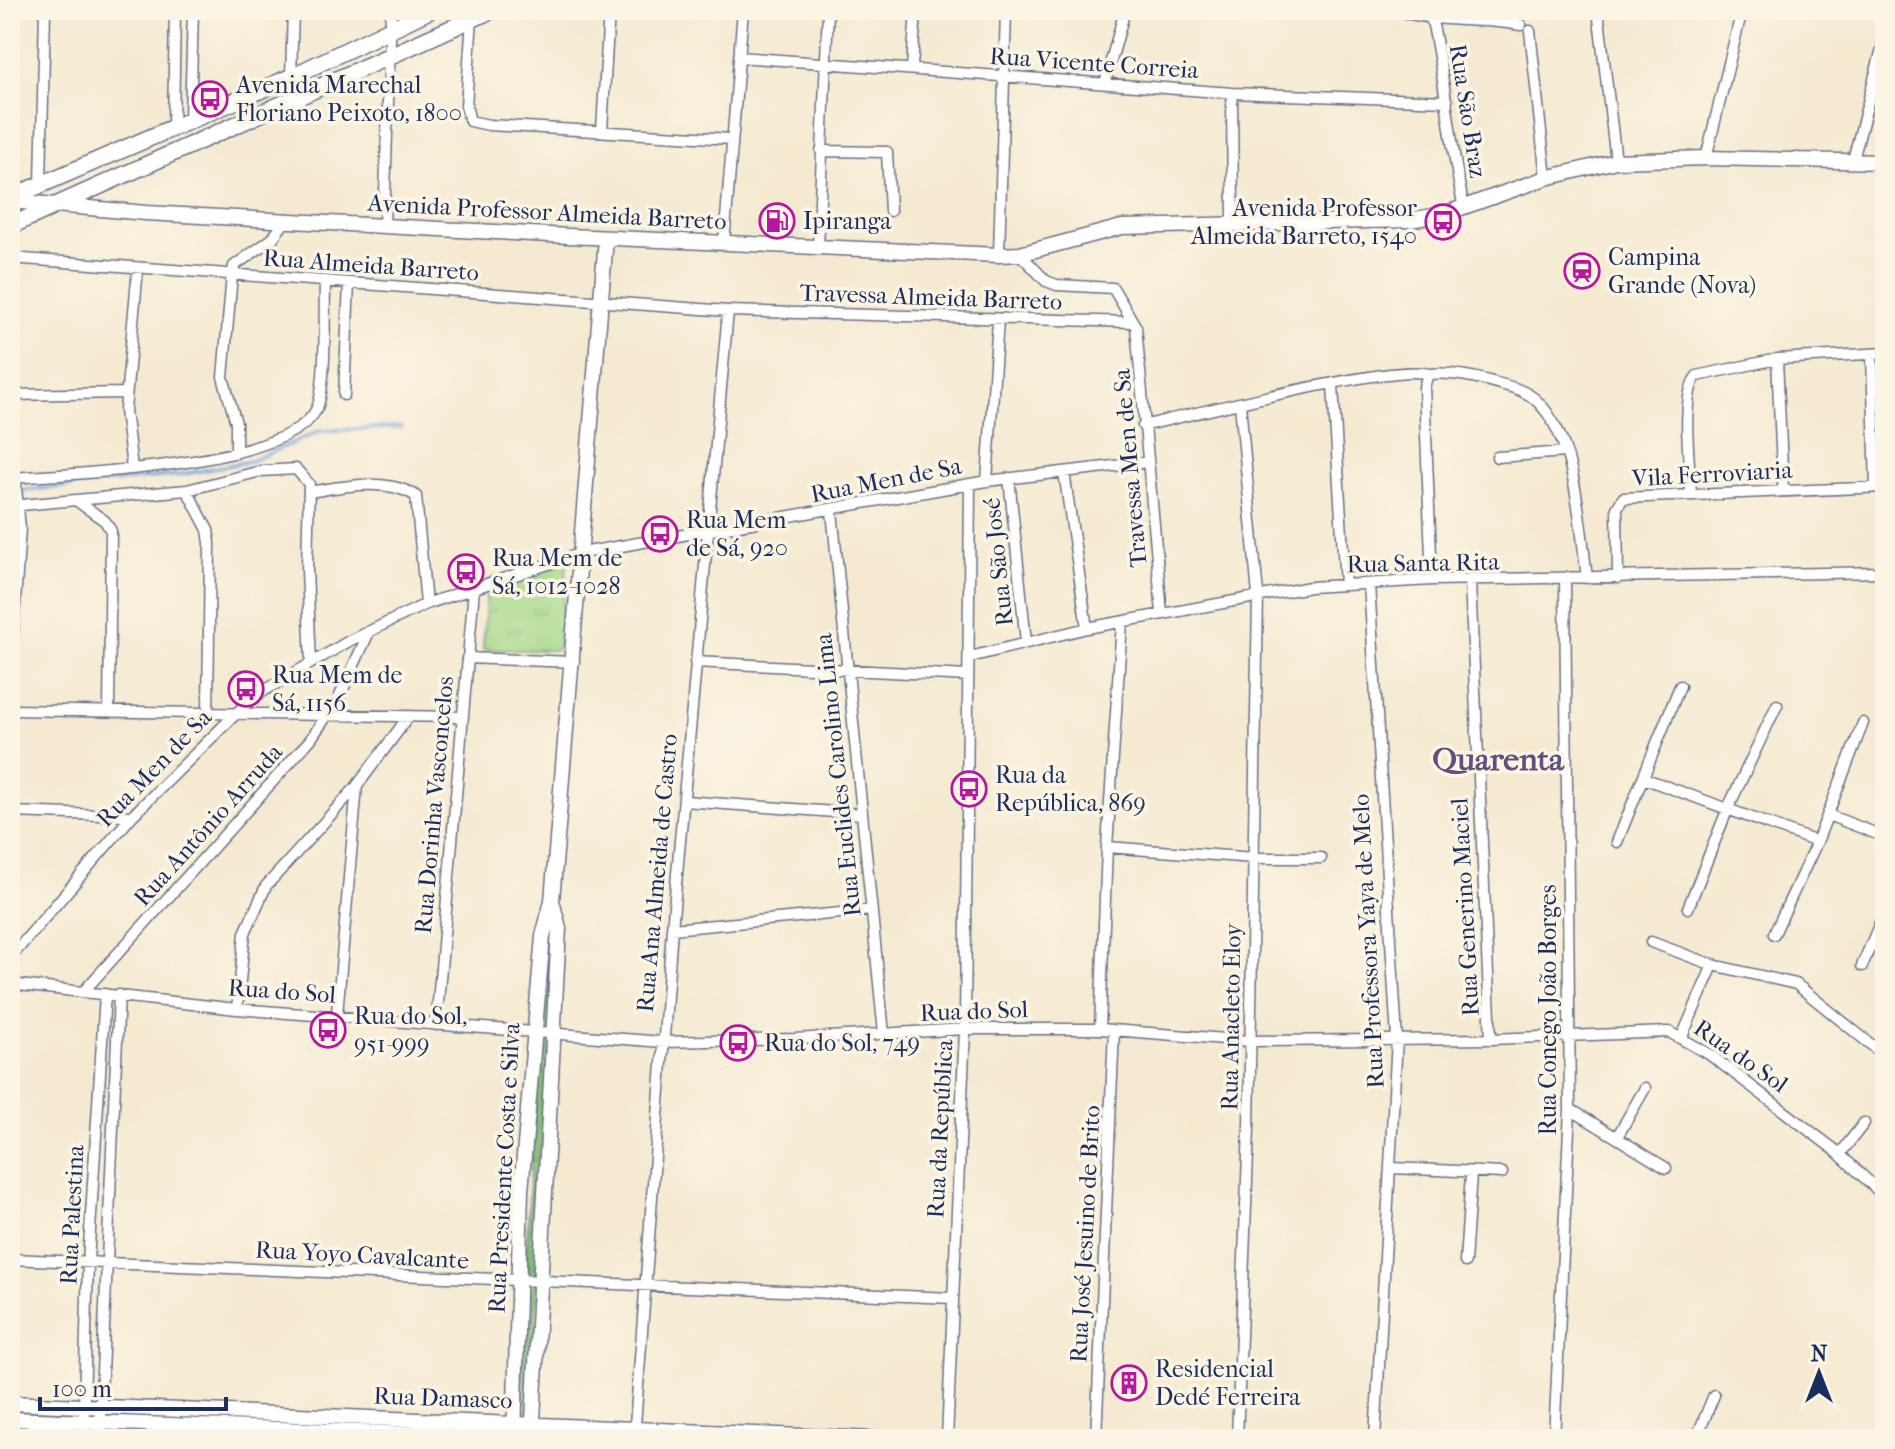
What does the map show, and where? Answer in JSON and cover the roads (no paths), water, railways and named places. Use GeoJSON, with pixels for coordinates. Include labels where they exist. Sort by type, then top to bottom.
{"type":"FeatureCollection","features":[{"type":"Feature","properties":{"kind":"main road"},"geometry":{"type":"LineString","coordinates":[[10,199],[291,77],[430,10]]}},
{"type":"Feature","properties":{"kind":"main road"},"geometry":{"type":"LineString","coordinates":[[10,226],[492,10]]}},
{"type":"Feature","properties":{"kind":"main road"},"geometry":{"type":"LineString","coordinates":[[1879,1439],[1885,1432]]}},
{"type":"Feature","properties":{"kind":"street"},"geometry":{"type":"LineString","coordinates":[[41,183],[45,10]]}},
{"type":"Feature","properties":{"kind":"street"},"geometry":{"type":"LineString","coordinates":[[173,128],[175,10]]}},
{"type":"Feature","properties":{"kind":"street"},"geometry":{"type":"LineString","coordinates":[[190,120],[193,10]]}},
{"type":"Feature","properties":{"kind":"street"},"geometry":{"type":"LineString","coordinates":[[291,77],[293,10]]}},
{"type":"Feature","properties":{"kind":"street"},"geometry":{"type":"LineString","coordinates":[[384,225],[391,10]]}},
{"type":"Feature","properties":{"kind":"street"},"geometry":{"type":"LineString","coordinates":[[602,130],[609,10]]}},
{"type":"Feature","properties":{"kind":"street"},"geometry":{"type":"LineString","coordinates":[[724,243],[743,10]]}},
{"type":"Feature","properties":{"kind":"street"},"geometry":{"type":"LineString","coordinates":[[818,248],[828,10]]}},
{"type":"Feature","properties":{"kind":"street"},"geometry":{"type":"LineString","coordinates":[[912,68],[916,10]]}},
{"type":"Feature","properties":{"kind":"street"},"geometry":{"type":"LineString","coordinates":[[999,255],[1006,10]]}},
{"type":"Feature","properties":{"kind":"street"},"geometry":{"type":"LineString","coordinates":[[1105,83],[1125,10]]}},
{"type":"Feature","properties":{"kind":"street"},"geometry":{"type":"LineString","coordinates":[[1397,10],[1432,21],[1495,21],[1526,28],[1546,178]]}},
{"type":"Feature","properties":{"kind":"street"},"geometry":{"type":"LineString","coordinates":[[1598,10],[1616,161]]}},
{"type":"Feature","properties":{"kind":"street"},"geometry":{"type":"LineString","coordinates":[[1706,158],[1742,10]]}},
{"type":"Feature","properties":{"kind":"street"},"geometry":{"type":"LineString","coordinates":[[472,18],[466,106],[470,121],[489,125],[731,139]]}},
{"type":"Feature","properties":{"kind":"street","name":"Rua São Braz"},"geometry":{"type":"LineString","coordinates":[[1432,21],[1447,101],[1451,151],[1464,208]]}},
{"type":"Feature","properties":{"kind":"street"},"geometry":{"type":"LineString","coordinates":[[1853,160],[1885,37]]}},
{"type":"Feature","properties":{"kind":"street","name":"Rua Vicente Correia"},"geometry":{"type":"LineString","coordinates":[[739,57],[1232,93],[1447,101]]}},
{"type":"Feature","properties":{"kind":"street"},"geometry":{"type":"LineString","coordinates":[[1232,93],[1233,224]]}},
{"type":"Feature","properties":{"kind":"street"},"geometry":{"type":"LineString","coordinates":[[821,151],[887,152],[890,211]]}},
{"type":"Feature","properties":{"kind":"street","name":"Avenida Professor Almeida Barreto"},"geometry":{"type":"LineString","coordinates":[[10,199],[57,206],[606,238],[999,255],[1020,254],[1122,227],[1410,220],[1464,208],[1546,178],[1616,161],[1706,158],[1885,162]]}},
{"type":"Feature","properties":{"kind":"street"},"geometry":{"type":"LineString","coordinates":[[236,453],[236,423],[223,377],[232,275],[234,266],[272,239],[287,219]]}},
{"type":"Feature","properties":{"kind":"street","name":"Rua Presidente Costa e Silva"},"geometry":{"type":"LineString","coordinates":[[514,1433],[521,1191],[533,1033],[543,936],[552,901],[574,662],[606,238]]}},
{"type":"Feature","properties":{"kind":"street","name":"Travessa Men de Sa"},"geometry":{"type":"LineString","coordinates":[[1020,254],[1046,281],[1057,285],[1113,288],[1138,335],[1143,426],[1162,613]]}},
{"type":"Feature","properties":{"kind":"street","name":"Rua Almeida Barreto"},"geometry":{"type":"LineString","coordinates":[[10,258],[728,311]]}},
{"type":"Feature","properties":{"kind":"street"},"geometry":{"type":"LineString","coordinates":[[132,468],[124,427],[138,268]]}},
{"type":"Feature","properties":{"kind":"street"},"geometry":{"type":"LineString","coordinates":[[10,678],[20,528],[14,480],[236,453],[264,446],[294,431],[310,419],[319,399],[325,281]]}},
{"type":"Feature","properties":{"kind":"street"},"geometry":{"type":"LineString","coordinates":[[344,395],[349,283]]}},
{"type":"Feature","properties":{"kind":"street","name":"Travessa Almeida Barreto"},"geometry":{"type":"LineString","coordinates":[[728,311],[1132,322]]}},
{"type":"Feature","properties":{"kind":"street","name":"Rua Ana Almeida de Castro"},"geometry":{"type":"LineString","coordinates":[[635,1434],[672,929],[728,311]]}},
{"type":"Feature","properties":{"kind":"street"},"geometry":{"type":"LineString","coordinates":[[987,481],[998,320]]}},
{"type":"Feature","properties":{"kind":"street"},"geometry":{"type":"LineString","coordinates":[[1691,494],[1689,413],[1691,383],[1697,376],[1777,359],[1885,353]]}},
{"type":"Feature","properties":{"kind":"street"},"geometry":{"type":"LineString","coordinates":[[1872,355],[1880,487]]}},
{"type":"Feature","properties":{"kind":"street"},"geometry":{"type":"LineString","coordinates":[[1777,359],[1783,490]]}},
{"type":"Feature","properties":{"kind":"street"},"geometry":{"type":"LineString","coordinates":[[1143,426],[1407,371],[1479,378],[1524,391],[1552,419],[1565,452],[1577,499],[1587,578]]}},
{"type":"Feature","properties":{"kind":"street"},"geometry":{"type":"LineString","coordinates":[[1432,374],[1424,400],[1432,580]]}},
{"type":"Feature","properties":{"kind":"street"},"geometry":{"type":"LineString","coordinates":[[1333,385],[1345,585]]}},
{"type":"Feature","properties":{"kind":"street"},"geometry":{"type":"LineString","coordinates":[[10,395],[126,393]]}},
{"type":"Feature","properties":{"kind":"street","name":"Rua Anacleto Eloy"},"geometry":{"type":"LineString","coordinates":[[1237,1439],[1250,1041],[1258,595],[1240,404]]}},
{"type":"Feature","properties":{"kind":"street"},"geometry":{"type":"LineString","coordinates":[[1497,457],[1565,452]]}},
{"type":"Feature","properties":{"kind":"street","name":"Rua Men de Sa"},"geometry":{"type":"LineString","coordinates":[[10,958],[132,816],[252,698],[311,663],[426,604],[582,553],[708,534],[987,481],[1148,462]]}},
{"type":"Feature","properties":{"kind":"street"},"geometry":{"type":"LineString","coordinates":[[15,503],[77,501],[187,490],[275,469],[296,469],[308,478],[311,663]]}},
{"type":"Feature","properties":{"kind":"street"},"geometry":{"type":"LineString","coordinates":[[1064,472],[1087,628]]}},
{"type":"Feature","properties":{"kind":"street","name":"Rua São José"},"geometry":{"type":"LineString","coordinates":[[1009,478],[1026,642]]}},
{"type":"Feature","properties":{"kind":"street"},"geometry":{"type":"LineString","coordinates":[[309,492],[358,485],[396,488],[416,496],[426,604]]}},
{"type":"Feature","properties":{"kind":"street","name":"Rua da República"},"geometry":{"type":"LineString","coordinates":[[947,1439],[965,1029],[970,485]]}},
{"type":"Feature","properties":{"kind":"street","name":"Vila Ferroviaria"},"geometry":{"type":"LineString","coordinates":[[1618,578],[1619,502],[1632,496],[1880,487]]}},
{"type":"Feature","properties":{"kind":"street"},"geometry":{"type":"LineString","coordinates":[[187,490],[208,530],[210,543],[208,714]]}},
{"type":"Feature","properties":{"kind":"street"},"geometry":{"type":"LineString","coordinates":[[77,501],[105,521],[111,531],[109,711]]}},
{"type":"Feature","properties":{"kind":"street","name":"Rua Euclides Carolino Lima"},"geometry":{"type":"LineString","coordinates":[[832,511],[884,1034]]}},
{"type":"Feature","properties":{"kind":"street"},"geometry":{"type":"LineString","coordinates":[[10,537],[20,528]]}},
{"type":"Feature","properties":{"kind":"street","name":"Rua Santa Rita"},"geometry":{"type":"LineString","coordinates":[[970,657],[1162,613],[1258,595],[1345,585],[1432,580],[1470,582],[1885,572]]}},
{"type":"Feature","properties":{"kind":"street","name":"Rua Conego João Borges"},"geometry":{"type":"LineString","coordinates":[[1554,1439],[1570,1109],[1565,580]]}},
{"type":"Feature","properties":{"kind":"street","name":"Rua Generino Maciel"},"geometry":{"type":"LineString","coordinates":[[1470,582],[1491,1039]]}},
{"type":"Feature","properties":{"kind":"street","name":"Rua Professora Yaya de Melo"},"geometry":{"type":"LineString","coordinates":[[1369,584],[1397,1039],[1375,1439]]}},
{"type":"Feature","properties":{"kind":"street","name":"Rua Dorinha Vasconcelos"},"geometry":{"type":"LineString","coordinates":[[436,1025],[474,589]]}},
{"type":"Feature","properties":{"kind":"street"},"geometry":{"type":"LineString","coordinates":[[1100,1029],[1107,847],[1122,622]]}},
{"type":"Feature","properties":{"kind":"street","name":"Rua Antônio Arruda"},"geometry":{"type":"LineString","coordinates":[[84,991],[329,716],[369,632]]}},
{"type":"Feature","properties":{"kind":"street"},"geometry":{"type":"LineString","coordinates":[[467,658],[574,662]]}},
{"type":"Feature","properties":{"kind":"street"},"geometry":{"type":"LineString","coordinates":[[695,662],[968,676]]}},
{"type":"Feature","properties":{"kind":"street"},"geometry":{"type":"LineString","coordinates":[[1617,842],[1680,686]]}},
{"type":"Feature","properties":{"kind":"street"},"geometry":{"type":"LineString","coordinates":[[1688,908],[1728,808],[1777,705]]}},
{"type":"Feature","properties":{"kind":"street"},"geometry":{"type":"LineString","coordinates":[[10,710],[461,717]]}},
{"type":"Feature","properties":{"kind":"street"},"geometry":{"type":"LineString","coordinates":[[237,1009],[245,933],[253,909],[288,858],[357,786],[409,716]]}},
{"type":"Feature","properties":{"kind":"street"},"geometry":{"type":"LineString","coordinates":[[1774,934],[1817,842],[1863,723]]}},
{"type":"Feature","properties":{"kind":"street"},"geometry":{"type":"LineString","coordinates":[[1643,778],[1817,842]]}},
{"type":"Feature","properties":{"kind":"street"},"geometry":{"type":"LineString","coordinates":[[337,1014],[357,786]]}},
{"type":"Feature","properties":{"kind":"street"},"geometry":{"type":"LineString","coordinates":[[684,801],[862,814]]}},
{"type":"Feature","properties":{"kind":"street"},"geometry":{"type":"LineString","coordinates":[[10,812],[132,816]]}},
{"type":"Feature","properties":{"kind":"street"},"geometry":{"type":"LineString","coordinates":[[1828,815],[1885,837]]}},
{"type":"Feature","properties":{"kind":"street"},"geometry":{"type":"LineString","coordinates":[[1107,847],[1254,858],[1321,858]]}},
{"type":"Feature","properties":{"kind":"street","name":"Rua Presidente Costa e Silva"},"geometry":{"type":"LineString","coordinates":[[532,1433],[559,920],[552,901]]}},
{"type":"Feature","properties":{"kind":"street"},"geometry":{"type":"LineString","coordinates":[[672,929],[872,910]]}},
{"type":"Feature","properties":{"kind":"street"},"geometry":{"type":"LineString","coordinates":[[1862,966],[1885,911]]}},
{"type":"Feature","properties":{"kind":"street"},"geometry":{"type":"LineString","coordinates":[[1651,942],[1713,965],[1807,990],[1885,1056]]}},
{"type":"Feature","properties":{"kind":"street"},"geometry":{"type":"LineString","coordinates":[[1682,1037],[1713,965]]}},
{"type":"Feature","properties":{"kind":"street","name":"Rua do Sol"},"geometry":{"type":"LineString","coordinates":[[10,984],[237,1009],[337,1014],[436,1025],[663,1042],[965,1029],[1100,1029],[1250,1041],[1491,1039],[1660,1032],[1682,1037],[1840,1154],[1885,1197]]}},
{"type":"Feature","properties":{"kind":"street","name":"Rua Palestina"},"geometry":{"type":"LineString","coordinates":[[83,1439],[88,1262],[105,994]]}},
{"type":"Feature","properties":{"kind":"street","name":"Rua Palestina"},"geometry":{"type":"LineString","coordinates":[[100,1431],[119,995]]}},
{"type":"Feature","properties":{"kind":"street","name":"Rua José Jesuino de Brito"},"geometry":{"type":"LineString","coordinates":[[1096,1439],[1114,1031]]}},
{"type":"Feature","properties":{"kind":"street"},"geometry":{"type":"LineString","coordinates":[[1617,1137],[1645,1088]]}},
{"type":"Feature","properties":{"kind":"street"},"geometry":{"type":"LineString","coordinates":[[1570,1109],[1666,1168]]}},
{"type":"Feature","properties":{"kind":"street"},"geometry":{"type":"LineString","coordinates":[[1840,1154],[1864,1123]]}},
{"type":"Feature","properties":{"kind":"street"},"geometry":{"type":"LineString","coordinates":[[1392,1168],[1471,1174],[1502,1173]]}},
{"type":"Feature","properties":{"kind":"street"},"geometry":{"type":"LineString","coordinates":[[1465,1262],[1471,1174]]}},
{"type":"Feature","properties":{"kind":"street","name":"Rua Yoyo Cavalcante"},"geometry":{"type":"LineString","coordinates":[[10,1259],[953,1298]]}},
{"type":"Feature","properties":{"kind":"street"},"geometry":{"type":"LineString","coordinates":[[1696,1439],[1714,1395]]}},
{"type":"Feature","properties":{"kind":"street","name":"Rua Damasco"},"geometry":{"type":"LineString","coordinates":[[10,1403],[101,1406],[514,1433]]}},
{"type":"Feature","properties":{"kind":"street","name":"Rua Damasco"},"geometry":{"type":"LineString","coordinates":[[10,1419],[83,1423],[100,1431],[635,1434],[875,1439]]}},
{"type":"Feature","properties":{"kind":"street","name":"Rua Damasco"},"geometry":{"type":"LineString","coordinates":[[532,1433],[544,1439]]}},
{"type":"Feature","properties":{"kind":"waterway"},"geometry":{"type":"LineString","coordinates":[[10,492],[179,475],[251,461],[320,431],[401,427]]}},
{"type":"Feature","properties":{"kind":"place","name":"Avenida Marechal Floriano Peixoto, 1800"},"geometry":{"type":"Point","coordinates":[210,99]}},
{"type":"Feature","properties":{"kind":"place","name":"Ipiranga"},"geometry":{"type":"Point","coordinates":[777,221]}},
{"type":"Feature","properties":{"kind":"place","name":"Avenida Professor Almeida Barreto, 1540"},"geometry":{"type":"Point","coordinates":[1443,222]}},
{"type":"Feature","properties":{"kind":"place","name":"Campina Grande (Nova)"},"geometry":{"type":"Point","coordinates":[1582,271]}},
{"type":"Feature","properties":{"kind":"place","name":"Rua Mem de Sá, 920"},"geometry":{"type":"Point","coordinates":[660,534]}},
{"type":"Feature","properties":{"kind":"place","name":"Rua Mem de Sá, 1012-1028"},"geometry":{"type":"Point","coordinates":[466,572]}},
{"type":"Feature","properties":{"kind":"place","name":"Rua Mem de Sá, 1156"},"geometry":{"type":"Point","coordinates":[246,689]}},
{"type":"Feature","properties":{"kind":"place","name":"Rua da República, 869"},"geometry":{"type":"Point","coordinates":[969,789]}},
{"type":"Feature","properties":{"kind":"place","name":"Rua do Sol, 951-999"},"geometry":{"type":"Point","coordinates":[328,1030]}},
{"type":"Feature","properties":{"kind":"place","name":"Rua do Sol, 749"},"geometry":{"type":"Point","coordinates":[738,1043]}},
{"type":"Feature","properties":{"kind":"place","name":"Residencial Dedé Ferreira"},"geometry":{"type":"Point","coordinates":[1129,1383]}},
{"type":"Feature","properties":{"kind":"district","name":"Quarenta"},"geometry":{"type":"Point","coordinates":[1498,759]}}]}
